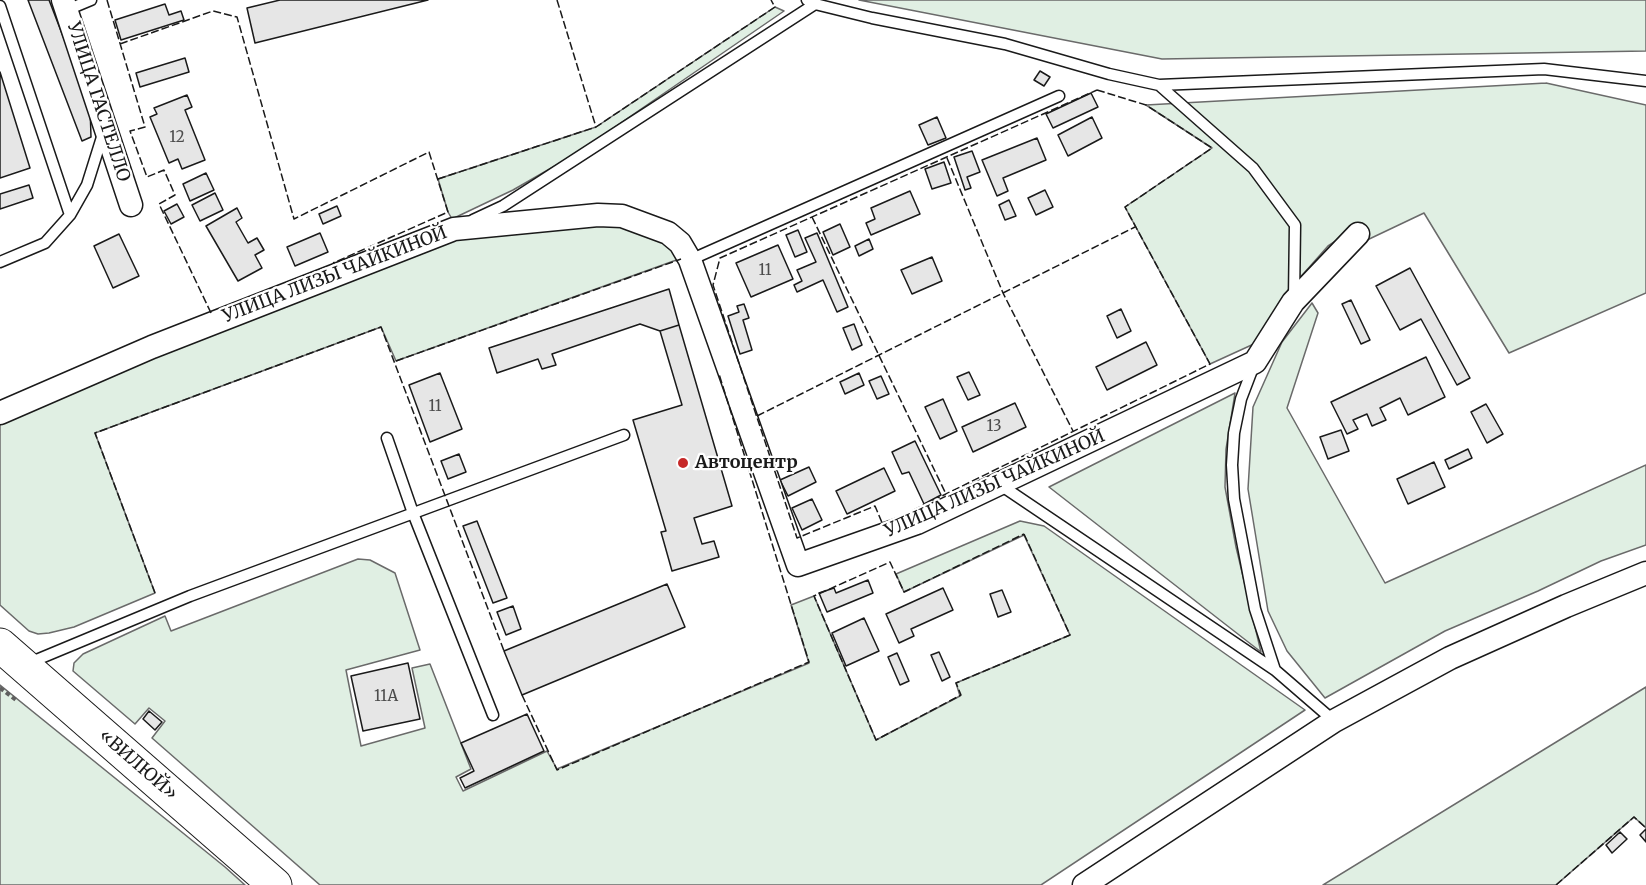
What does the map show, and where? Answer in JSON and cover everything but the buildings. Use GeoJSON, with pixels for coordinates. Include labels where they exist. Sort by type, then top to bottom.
{"type":"FeatureCollection","features":[{"type":"Feature","properties":{"kind":"highway","name":"«ВИЛЮЙ»"},"geometry":{"type":"LineString","coordinates":[[12,655],[275,885]]}},
{"type":"Feature","properties":{"kind":"street","name":"УЛИЦА ГАСТЕЛЛО"},"geometry":{"type":"LineString","coordinates":[[65,5],[131,205]]}},
{"type":"Feature","properties":{"kind":"street","name":"УЛИЦА ЛИЗЫ ЧАЙКИНОЙ"},"geometry":{"type":"LineString","coordinates":[[0,413],[152,347],[454,229],[597,215],[622,216],[668,233],[680,243],[690,260],[798,565],[917,523],[1255,362]]}},
{"type":"Feature","properties":{"kind":"street"},"geometry":{"type":"LineString","coordinates":[[1255,362],[1293,302],[1358,234]]}},
{"type":"Feature","properties":{"kind":"street"},"geometry":{"type":"LineString","coordinates":[[1084,885],[1334,721],[1450,658],[1646,573]]}},
{"type":"Feature","properties":{"kind":"lane"},"geometry":{"type":"LineString","coordinates":[[65,5],[91,0]]}},
{"type":"Feature","properties":{"kind":"lane"},"geometry":{"type":"LineString","coordinates":[[454,229],[503,206],[811,2],[872,18],[1005,44],[1109,74],[1159,85],[1544,69],[1646,81]]}},
{"type":"Feature","properties":{"kind":"lane"},"geometry":{"type":"LineString","coordinates":[[0,6],[70,215]]}},
{"type":"Feature","properties":{"kind":"lane"},"geometry":{"type":"LineString","coordinates":[[1159,85],[1253,168],[1295,225],[1293,302]]}},
{"type":"Feature","properties":{"kind":"lane"},"geometry":{"type":"LineString","coordinates":[[690,260],[1059,96]]}},
{"type":"Feature","properties":{"kind":"lane"},"geometry":{"type":"LineString","coordinates":[[0,262],[45,243],[70,215],[87,185],[106,125]]}},
{"type":"Feature","properties":{"kind":"lane"},"geometry":{"type":"LineString","coordinates":[[1255,362],[1241,399],[1234,433],[1232,465],[1234,499],[1255,609],[1275,670]]}},
{"type":"Feature","properties":{"kind":"lane"},"geometry":{"type":"LineString","coordinates":[[12,655],[190,596],[624,435]]}},
{"type":"Feature","properties":{"kind":"lane"},"geometry":{"type":"LineString","coordinates":[[387,438],[413,513],[493,715]]}},
{"type":"Feature","properties":{"kind":"lane"},"geometry":{"type":"LineString","coordinates":[[999,484],[1275,670],[1334,721]]}},
{"type":"Feature","properties":{"kind":"green space"},"geometry":{"type":"Polygon","coordinates":[[[859,0],[1646,0],[1646,51],[1162,59],[859,0]]]}},
{"type":"Feature","properties":{"kind":"green space"},"geometry":{"type":"Polygon","coordinates":[[[775,7],[784,11],[574,155],[513,190],[452,219],[438,179],[596,127],[775,7]]]}},
{"type":"Feature","properties":{"kind":"green space"},"geometry":{"type":"Polygon","coordinates":[[[1546,83],[1646,105],[1646,293],[1509,353],[1424,213],[1365,241],[1357,227],[1328,246],[1282,298],[1256,343],[1210,364],[1125,207],[1212,148],[1146,105],[1546,83]]]}},
{"type":"Feature","properties":{"kind":"green space"},"geometry":{"type":"Polygon","coordinates":[[[524,224],[630,224],[655,236],[682,258],[396,361],[381,327],[95,433],[155,593],[74,627],[38,634],[29,631],[0,605],[0,421],[158,353],[466,236],[524,224]]]}},
{"type":"Feature","properties":{"kind":"green space"},"geometry":{"type":"Polygon","coordinates":[[[1312,303],[1318,313],[1287,408],[1385,583],[1646,465],[1646,545],[1601,561],[1445,631],[1325,698],[1287,651],[1268,611],[1248,489],[1253,407],[1282,342],[1312,303]]]}},
{"type":"Feature","properties":{"kind":"green space"},"geometry":{"type":"Polygon","coordinates":[[[1235,393],[1226,449],[1225,487],[1236,547],[1261,652],[1049,487],[1235,393]]]}},
{"type":"Feature","properties":{"kind":"green space"},"geometry":{"type":"Polygon","coordinates":[[[1020,521],[1044,526],[1305,710],[1041,885],[320,885],[152,738],[165,721],[149,708],[135,724],[73,671],[74,663],[83,654],[165,616],[171,631],[358,559],[370,560],[395,573],[420,650],[346,670],[361,746],[425,728],[412,668],[430,664],[471,769],[456,777],[463,791],[547,751],[557,769],[809,663],[791,605],[814,596],[876,740],[960,696],[956,683],[1070,635],[1024,535],[904,592],[896,574],[1020,521]]]}},
{"type":"Feature","properties":{"kind":"green space"},"geometry":{"type":"Polygon","coordinates":[[[0,685],[225,867],[245,885],[0,885],[0,685]]]}},
{"type":"Feature","properties":{"kind":"green space"},"geometry":{"type":"Polygon","coordinates":[[[1646,687],[1646,828],[1634,817],[1556,885],[1323,885],[1646,687]]]}},
{"type":"Feature","properties":{"kind":"fence"},"geometry":{"type":"LineString","coordinates":[[107,0],[145,127],[130,131],[147,177],[164,170],[175,195],[159,204],[212,315]]}},
{"type":"Feature","properties":{"kind":"fence"},"geometry":{"type":"LineString","coordinates":[[557,0],[596,127]]}},
{"type":"Feature","properties":{"kind":"fence"},"geometry":{"type":"LineString","coordinates":[[438,179],[596,127],[775,7],[771,0]]}},
{"type":"Feature","properties":{"kind":"fence"},"geometry":{"type":"LineString","coordinates":[[120,44],[213,11],[237,17],[294,219],[429,152],[448,212],[333,263]]}},
{"type":"Feature","properties":{"kind":"fence"},"geometry":{"type":"LineString","coordinates":[[1097,90],[1146,105],[1212,148],[1125,207],[1210,364],[883,525],[875,506],[797,538],[713,285],[720,258],[1097,90]]}},
{"type":"Feature","properties":{"kind":"fence"},"geometry":{"type":"LineString","coordinates":[[947,158],[1003,293],[1073,431]]}},
{"type":"Feature","properties":{"kind":"fence"},"geometry":{"type":"LineString","coordinates":[[812,217],[946,494]]}},
{"type":"Feature","properties":{"kind":"fence"},"geometry":{"type":"LineString","coordinates":[[757,416],[1135,227]]}},
{"type":"Feature","properties":{"kind":"fence"},"geometry":{"type":"LineString","coordinates":[[396,361],[681,259]]}},
{"type":"Feature","properties":{"kind":"fence"},"geometry":{"type":"LineString","coordinates":[[155,593],[95,433],[381,327],[504,651]]}},
{"type":"Feature","properties":{"kind":"fence"},"geometry":{"type":"LineString","coordinates":[[522,695],[557,770],[809,662],[719,374]]}},
{"type":"Feature","properties":{"kind":"fence"},"geometry":{"type":"LineString","coordinates":[[1024,534],[1070,635],[956,683],[961,695],[876,740],[814,596],[890,562],[904,592],[1024,534]]}},
{"type":"Feature","properties":{"kind":"fence"},"geometry":{"type":"LineString","coordinates":[[1556,885],[1634,817],[1646,828]]}},
{"type":"Feature","properties":{"kind":"place","name":"Автоцентр"},"geometry":{"type":"Point","coordinates":[683,463]}}]}
